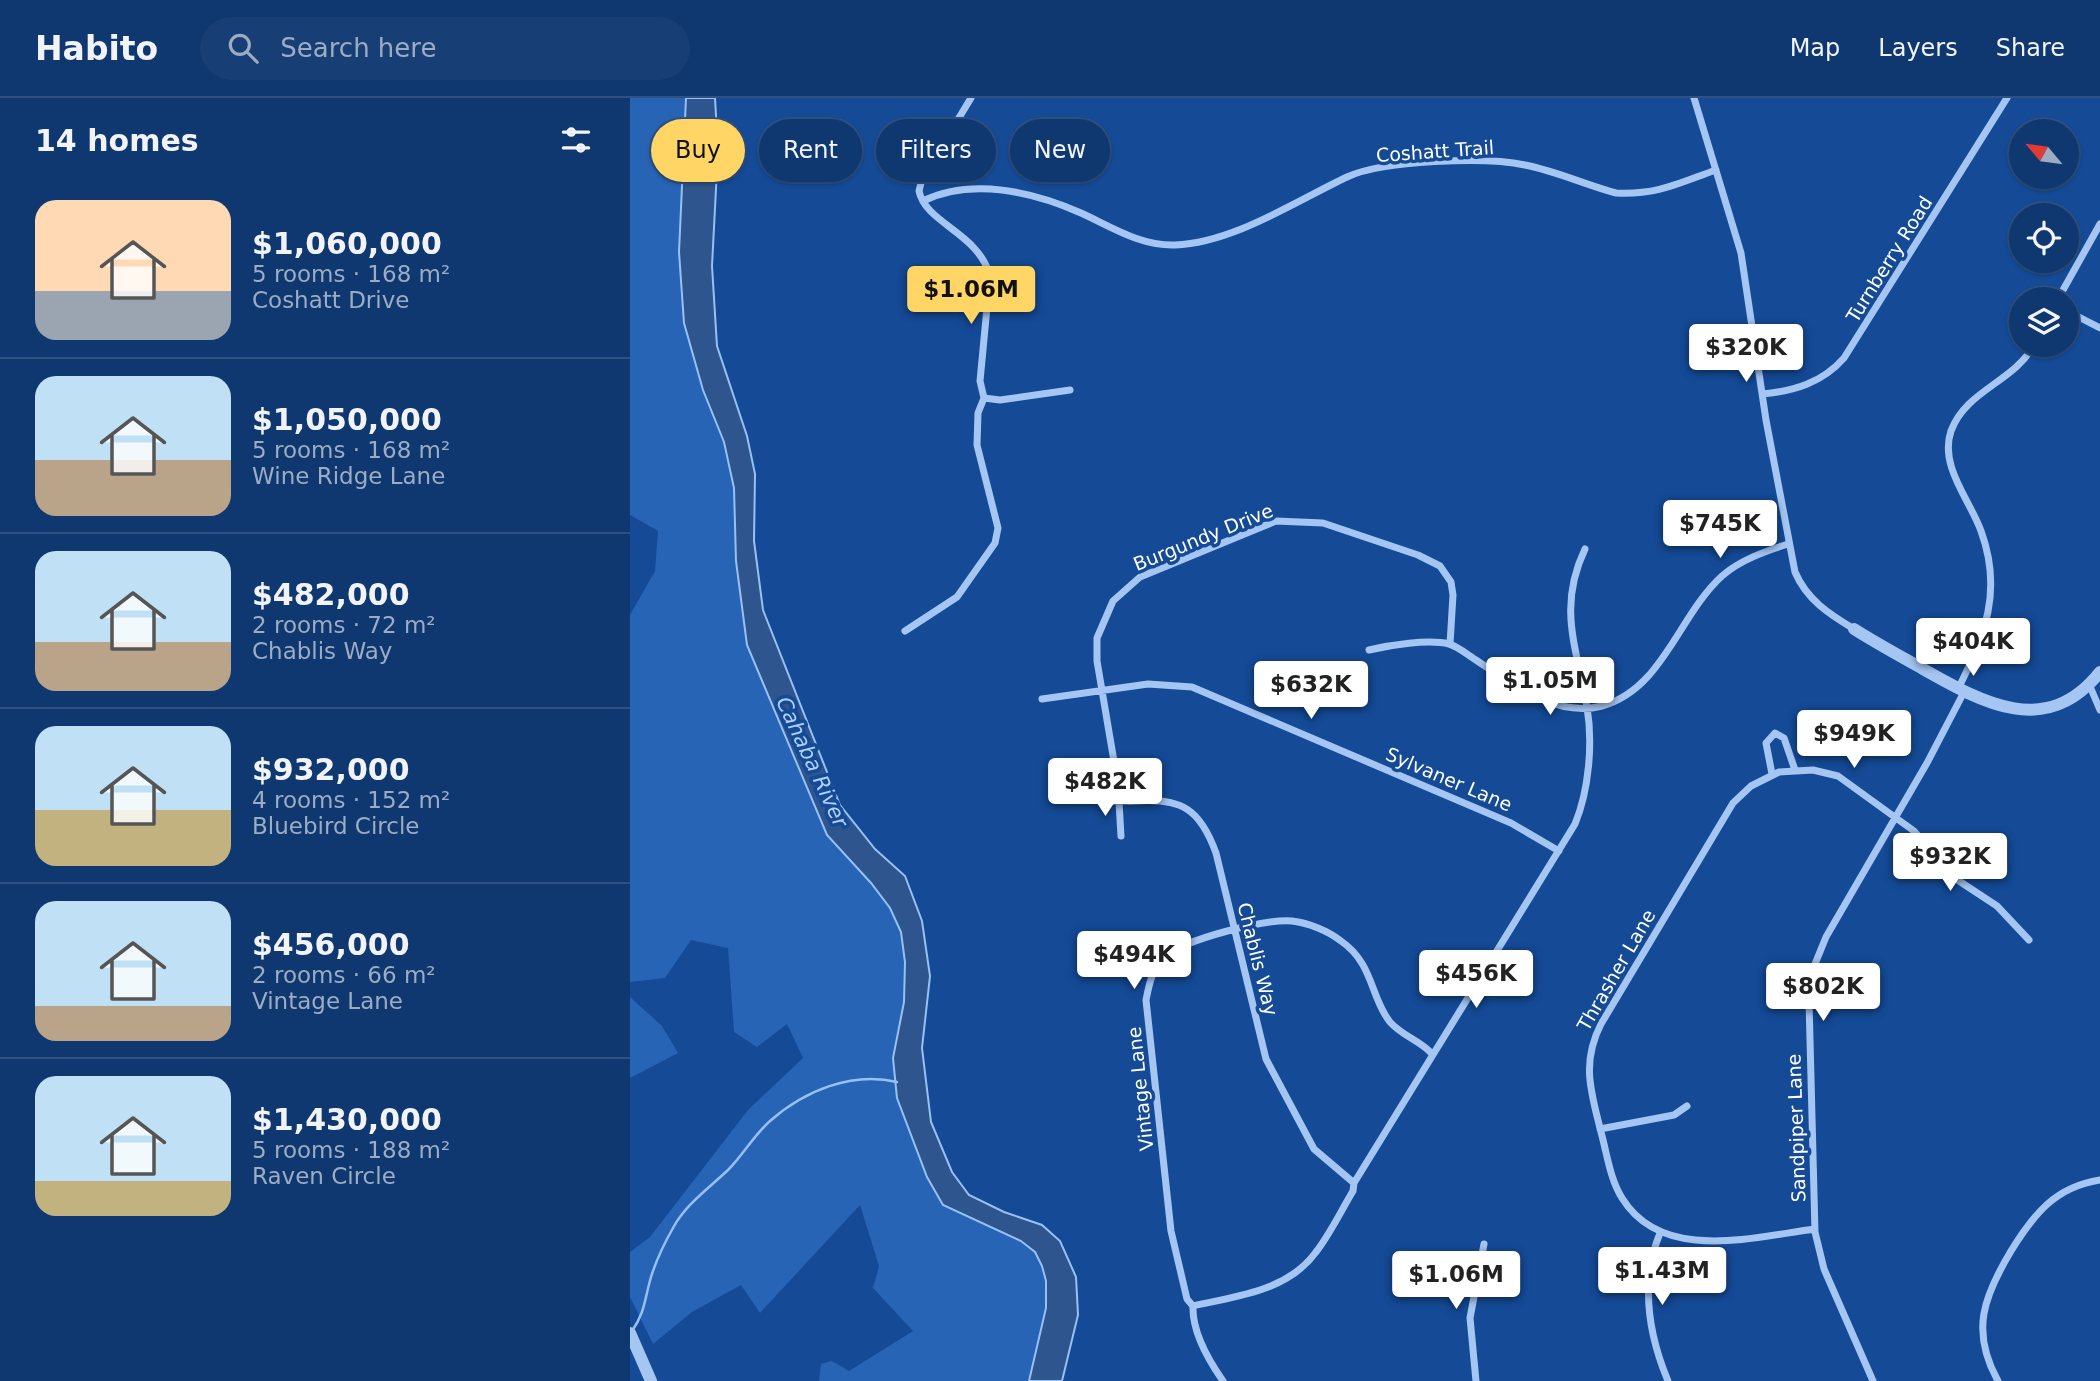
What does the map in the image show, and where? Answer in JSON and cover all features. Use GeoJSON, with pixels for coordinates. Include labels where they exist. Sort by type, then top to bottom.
{"type":"FeatureCollection","features":[{"type":"Feature","properties":{"kind":"street"},"geometry":{"type":"LineString","coordinates":[[905,631],[957,597],[995,543],[998,528],[977,445],[978,413],[984,398],[980,381],[990,276],[985,260],[974,245],[922,201],[919,191],[922,179],[971,98]]}},
{"type":"Feature","properties":{"kind":"street"},"geometry":{"type":"LineString","coordinates":[[1694,98],[1748,288],[1762,394],[1788,544],[1803,588],[1818,605],[1854,629],[1992,705],[2026,710],[2052,706],[2089,684],[2100,672]]}},
{"type":"Feature","properties":{"kind":"street","name":"Turnberry Road"},"geometry":{"type":"LineString","coordinates":[[1762,394],[1811,383],[1829,373],[1844,358],[2007,98]]}},
{"type":"Feature","properties":{"kind":"street","name":"Coshatt Trail"},"geometry":{"type":"LineString","coordinates":[[922,201],[952,191],[1005,191],[1069,208],[1137,240],[1173,245],[1206,240],[1264,220],[1302,203],[1347,177],[1378,168],[1473,162],[1515,163],[1616,193],[1633,194],[1678,187],[1716,170]]}},
{"type":"Feature","properties":{"kind":"street"},"geometry":{"type":"LineString","coordinates":[[2065,287],[2100,224]]}},
{"type":"Feature","properties":{"kind":"street"},"geometry":{"type":"LineString","coordinates":[[2079,317],[2100,328]]}},
{"type":"Feature","properties":{"kind":"street","name":"Sandpiper Lane"},"geometry":{"type":"LineString","coordinates":[[1873,1381],[1824,1269],[1815,1229],[1810,982],[1826,937],[1896,818],[1961,690],[1985,631],[1991,574],[1982,532],[1950,464],[1951,433],[1969,402],[2019,366],[2025,357]]}},
{"type":"Feature","properties":{"kind":"street"},"geometry":{"type":"LineString","coordinates":[[984,398],[1000,400],[1070,390]]}},
{"type":"Feature","properties":{"kind":"street","name":"Burgundy Drive"},"geometry":{"type":"LineString","coordinates":[[1121,836],[1118,785],[1097,661],[1099,630],[1121,591],[1140,577],[1276,522],[1323,523],[1440,565],[1451,582],[1453,595],[1450,644]]}},
{"type":"Feature","properties":{"kind":"street"},"geometry":{"type":"LineString","coordinates":[[1369,650],[1390,645],[1450,644],[1546,702],[1587,709],[1616,701],[1648,678],[1686,617],[1724,574],[1764,552],[1788,544]]}},
{"type":"Feature","properties":{"kind":"street"},"geometry":{"type":"LineString","coordinates":[[1193,1306],[1265,1289],[1296,1275],[1316,1253],[1353,1191],[1354,1183],[1575,824],[1585,800],[1587,709],[1569,620],[1572,581],[1585,549]]}},
{"type":"Feature","properties":{"kind":"street","name":"Sylvaner Lane"},"geometry":{"type":"LineString","coordinates":[[1042,699],[1148,684],[1192,687],[1511,823],[1559,851]]}},
{"type":"Feature","properties":{"kind":"street"},"geometry":{"type":"LineString","coordinates":[[2089,684],[2100,710]]}},
{"type":"Feature","properties":{"kind":"street"},"geometry":{"type":"LineString","coordinates":[[1772,774],[1766,743],[1774,733],[1784,738],[1795,770]]}},
{"type":"Feature","properties":{"kind":"street","name":"Thrasher Lane"},"geometry":{"type":"LineString","coordinates":[[1815,1229],[1701,1240],[1676,1239],[1660,1233],[1637,1217],[1622,1198],[1600,1129],[1587,1068],[1591,1046],[1601,1024],[1725,813],[1751,786],[1772,774],[1795,770],[1838,776],[1922,838],[1954,877],[1990,900],[2029,940]]}},
{"type":"Feature","properties":{"kind":"street"},"geometry":{"type":"LineString","coordinates":[[1104,806],[1118,798]]}},
{"type":"Feature","properties":{"kind":"street","name":"Chablis Way"},"geometry":{"type":"LineString","coordinates":[[1118,798],[1166,800],[1193,812],[1207,828],[1216,853],[1266,1059],[1314,1149],[1354,1183]]}},
{"type":"Feature","properties":{"kind":"street","name":"Vintage Lane"},"geometry":{"type":"LineString","coordinates":[[1223,1381],[1211,1364],[1192,1316],[1193,1306],[1187,1299],[1171,1231],[1146,1000],[1150,978],[1162,959],[1180,946],[1275,922],[1293,921],[1324,930],[1343,942],[1367,968],[1389,1020],[1432,1054]]}},
{"type":"Feature","properties":{"kind":"street"},"geometry":{"type":"LineString","coordinates":[[1600,1129],[1662,1118],[1687,1106]]}},
{"type":"Feature","properties":{"kind":"street"},"geometry":{"type":"LineString","coordinates":[[1998,1381],[1983,1340],[1983,1314],[1990,1288],[2021,1234],[2046,1203],[2072,1187],[2100,1181]]}},
{"type":"Feature","properties":{"kind":"street"},"geometry":{"type":"LineString","coordinates":[[1660,1233],[1647,1272],[1646,1297],[1668,1381]]}},
{"type":"Feature","properties":{"kind":"street"},"geometry":{"type":"LineString","coordinates":[[1476,1381],[1470,1318],[1484,1244]]}},
{"type":"Feature","properties":{"kind":"street"},"geometry":{"type":"LineString","coordinates":[[630,1333],[651,1381]]}},
{"type":"Feature","properties":{"kind":"shaded area"},"geometry":{"type":"Polygon","coordinates":[[[630,98],[686,98],[685,119],[651,119],[651,182],[682,182],[679,252],[684,323],[703,390],[724,442],[734,488],[736,561],[747,645],[827,835],[871,883],[890,908],[901,932],[905,962],[904,1002],[893,1058],[897,1098],[927,1177],[943,1205],[1021,1241],[1035,1252],[1042,1266],[1046,1281],[1046,1308],[1029,1381],[819,1381],[821,1364],[832,1361],[849,1371],[913,1331],[873,1288],[879,1266],[860,1205],[760,1313],[741,1285],[692,1312],[653,1344],[630,1297],[630,1252],[650,1237],[748,1110],[803,1058],[787,1024],[757,1047],[734,1032],[728,948],[691,940],[665,978],[630,982],[630,615],[655,571],[658,531],[630,515],[630,98]]]}},
{"type":"Feature","properties":{"kind":"shaded area"},"geometry":{"type":"Polygon","coordinates":[[[630,997],[662,1026],[678,1053],[630,1078],[630,997]]]}},
{"type":"Feature","properties":{"kind":"water"},"geometry":{"type":"Polygon","coordinates":[[[686,98],[715,98],[716,119],[685,119],[686,98]]]}},
{"type":"Feature","properties":{"kind":"water","name":"Cahaba River"},"geometry":{"type":"Polygon","coordinates":[[[682,182],[716,182],[712,266],[717,346],[747,436],[755,474],[754,541],[763,610],[840,805],[875,849],[905,876],[922,921],[930,976],[922,1048],[931,1122],[952,1172],[969,1195],[1004,1212],[1042,1225],[1060,1241],[1076,1277],[1078,1315],[1062,1381],[1029,1381],[1046,1308],[1046,1281],[1035,1252],[1021,1241],[943,1205],[927,1177],[897,1098],[893,1058],[904,1002],[905,962],[901,932],[890,908],[871,883],[827,835],[747,645],[736,561],[734,488],[724,442],[703,390],[684,323],[679,252],[682,182]]]}},
{"type":"Feature","properties":{"kind":"waterway"},"geometry":{"type":"LineString","coordinates":[[632,1331],[642,1311],[658,1258],[678,1220],[691,1204],[728,1170],[770,1121],[798,1101],[829,1086],[863,1079],[897,1082]]}}]}
